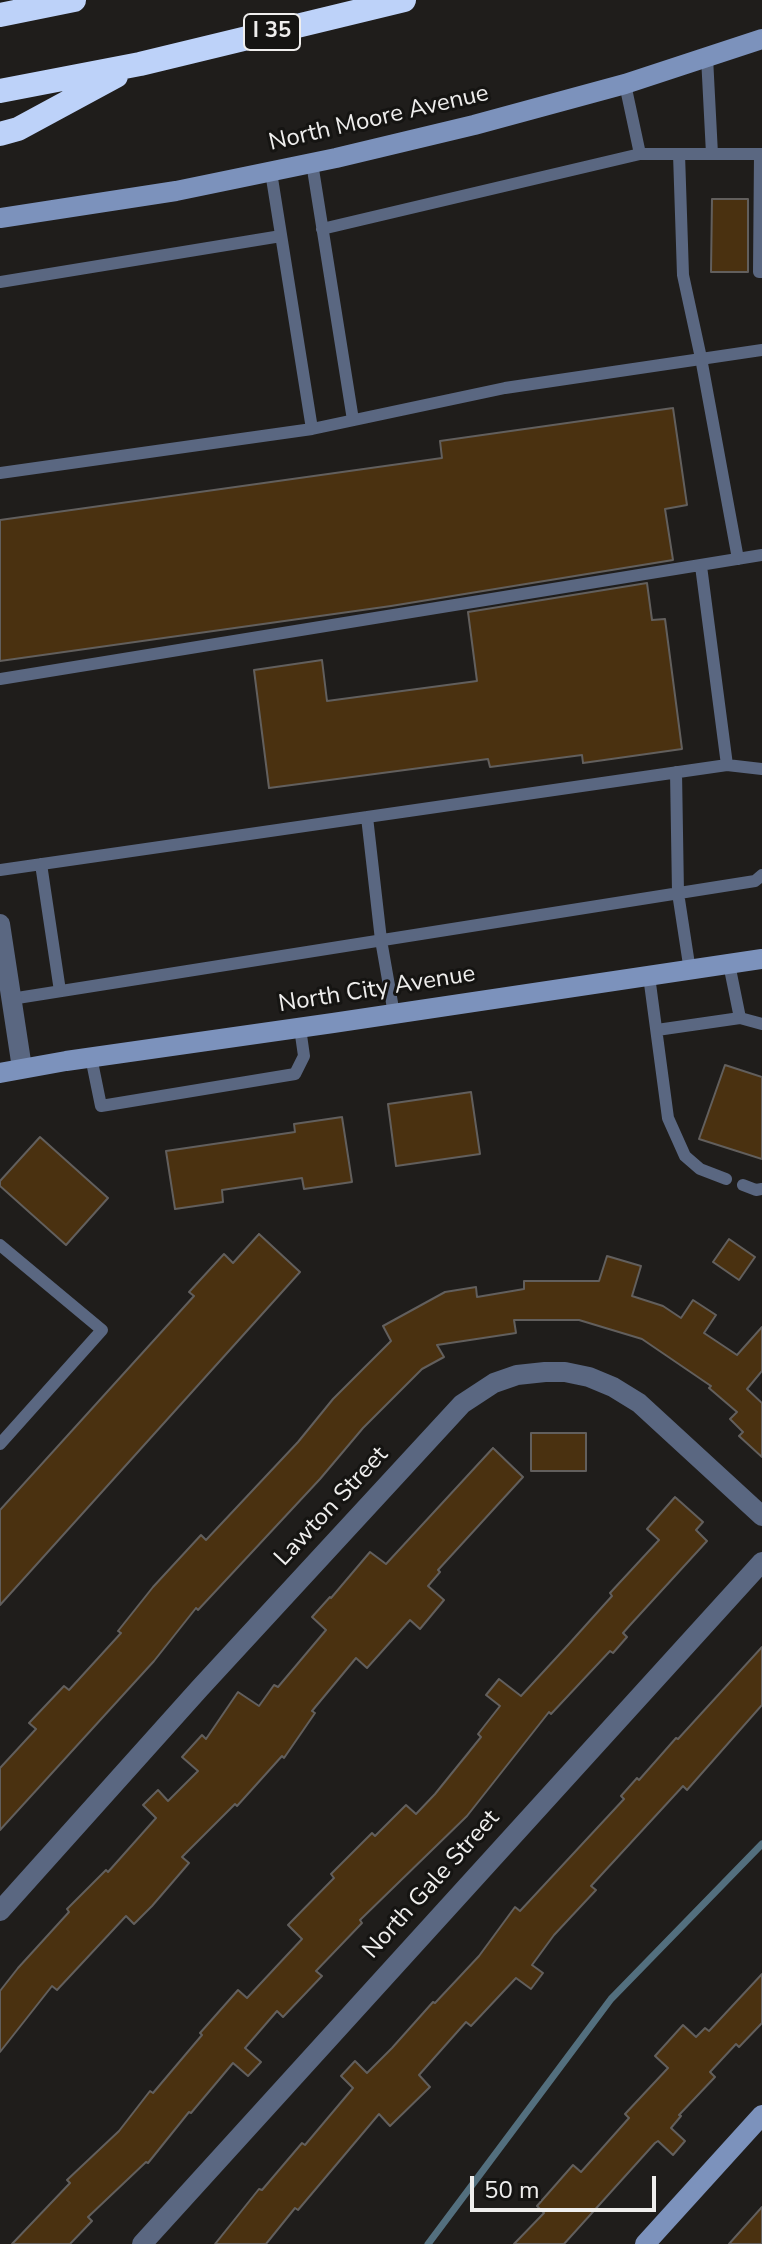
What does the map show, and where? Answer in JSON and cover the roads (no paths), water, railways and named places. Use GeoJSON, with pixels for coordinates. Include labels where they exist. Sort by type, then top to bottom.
{"type":"FeatureCollection","features":[{"type":"Feature","properties":{"kind":"highway"},"geometry":{"type":"LineString","coordinates":[[0,15],[74,0]]}},
{"type":"Feature","properties":{"kind":"highway","name":"I 35"},"geometry":{"type":"LineString","coordinates":[[0,91],[140,64],[404,0]]}},
{"type":"Feature","properties":{"kind":"highway"},"geometry":{"type":"LineString","coordinates":[[0,134],[18,129],[140,64]]}},
{"type":"Feature","properties":{"kind":"street","name":"North Moore Avenue"},"geometry":{"type":"LineString","coordinates":[[0,218],[176,191],[474,125],[625,84],[762,39]]}},
{"type":"Feature","properties":{"kind":"street"},"geometry":{"type":"LineString","coordinates":[[0,924],[22,1068]]}},
{"type":"Feature","properties":{"kind":"street","name":"North City Avenue"},"geometry":{"type":"LineString","coordinates":[[0,1073],[762,959]]}},
{"type":"Feature","properties":{"kind":"street","name":"Lawton Street"},"geometry":{"type":"LineString","coordinates":[[0,1911],[189,1700],[462,1404],[494,1383],[517,1375],[565,1372],[613,1387],[639,1403],[762,1516]]}},
{"type":"Feature","properties":{"kind":"street","name":"North Gale Street"},"geometry":{"type":"LineString","coordinates":[[142,2244],[762,1562]]}},
{"type":"Feature","properties":{"kind":"street"},"geometry":{"type":"LineString","coordinates":[[645,2244],[762,2115]]}},
{"type":"Feature","properties":{"kind":"lane"},"geometry":{"type":"LineString","coordinates":[[707,57],[712,154]]}},
{"type":"Feature","properties":{"kind":"lane"},"geometry":{"type":"LineString","coordinates":[[625,84],[640,154]]}},
{"type":"Feature","properties":{"kind":"lane"},"geometry":{"type":"LineString","coordinates":[[322,229],[640,154],[761,154],[761,276]]}},
{"type":"Feature","properties":{"kind":"lane"},"geometry":{"type":"LineString","coordinates":[[679,154],[683,275],[738,559]]}},
{"type":"Feature","properties":{"kind":"lane"},"geometry":{"type":"LineString","coordinates":[[312,163],[353,420]]}},
{"type":"Feature","properties":{"kind":"lane"},"geometry":{"type":"LineString","coordinates":[[271,172],[312,429]]}},
{"type":"Feature","properties":{"kind":"lane"},"geometry":{"type":"LineString","coordinates":[[0,282],[281,236]]}},
{"type":"Feature","properties":{"kind":"lane"},"geometry":{"type":"LineString","coordinates":[[0,473],[312,429],[505,388],[762,350]]}},
{"type":"Feature","properties":{"kind":"lane"},"geometry":{"type":"LineString","coordinates":[[0,679],[762,555]]}},
{"type":"Feature","properties":{"kind":"lane"},"geometry":{"type":"LineString","coordinates":[[701,566],[727,765]]}},
{"type":"Feature","properties":{"kind":"lane"},"geometry":{"type":"LineString","coordinates":[[0,870],[727,765],[762,769]]}},
{"type":"Feature","properties":{"kind":"lane"},"geometry":{"type":"LineString","coordinates":[[676,772],[678,893],[690,971]]}},
{"type":"Feature","properties":{"kind":"lane"},"geometry":{"type":"LineString","coordinates":[[367,817],[381,940],[394,1014]]}},
{"type":"Feature","properties":{"kind":"lane"},"geometry":{"type":"LineString","coordinates":[[41,864],[60,991]]}},
{"type":"Feature","properties":{"kind":"lane"},"geometry":{"type":"LineString","coordinates":[[11,999],[755,881],[762,875]]}},
{"type":"Feature","properties":{"kind":"lane"},"geometry":{"type":"LineString","coordinates":[[729,964],[740,1018]]}},
{"type":"Feature","properties":{"kind":"lane"},"geometry":{"type":"LineString","coordinates":[[649,976],[668,1118],[685,1156],[700,1169],[726,1179]]}},
{"type":"Feature","properties":{"kind":"lane"},"geometry":{"type":"LineString","coordinates":[[657,1030],[740,1018],[762,1024]]}},
{"type":"Feature","properties":{"kind":"lane"},"geometry":{"type":"LineString","coordinates":[[91,1057],[101,1106],[295,1074],[304,1056],[300,1028]]}},
{"type":"Feature","properties":{"kind":"lane"},"geometry":{"type":"LineString","coordinates":[[743,1185],[762,1189]]}},
{"type":"Feature","properties":{"kind":"lane"},"geometry":{"type":"LineString","coordinates":[[0,1245],[102,1330],[0,1444]]}},
{"type":"Feature","properties":{"kind":"waterway"},"geometry":{"type":"LineString","coordinates":[[428,2244],[611,1999],[762,1844]]}}]}
